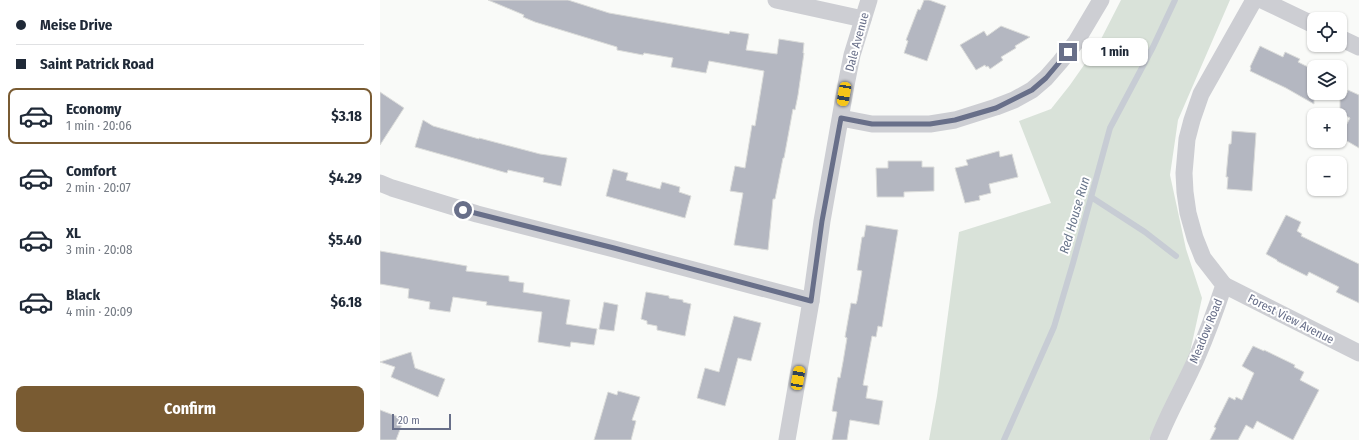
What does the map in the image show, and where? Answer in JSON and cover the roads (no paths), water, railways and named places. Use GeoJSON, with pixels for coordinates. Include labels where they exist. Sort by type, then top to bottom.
{"type":"FeatureCollection","features":[{"type":"Feature","properties":{"kind":"street"},"geometry":{"type":"LineString","coordinates":[[776,0],[862,19]]}},
{"type":"Feature","properties":{"kind":"street","name":"Dale Avenue"},"geometry":{"type":"LineString","coordinates":[[787,440],[811,301],[822,221],[852,55],[869,0]]}},
{"type":"Feature","properties":{"kind":"street"},"geometry":{"type":"LineString","coordinates":[[841,118],[872,124],[930,124],[955,120],[996,108],[1014,100],[1032,90],[1046,78],[1060,62],[1076,42],[1100,0]]}},
{"type":"Feature","properties":{"kind":"street","name":"Meadow Road"},"geometry":{"type":"LineString","coordinates":[[1158,440],[1174,403],[1197,357],[1224,285],[1203,258],[1195,238],[1188,213],[1184,172],[1187,139],[1201,94],[1254,0]]}},
{"type":"Feature","properties":{"kind":"street"},"geometry":{"type":"LineString","coordinates":[[1262,0],[1307,22]]}},
{"type":"Feature","properties":{"kind":"street"},"geometry":{"type":"LineString","coordinates":[[1347,41],[1358,45]]}},
{"type":"Feature","properties":{"kind":"street"},"geometry":{"type":"LineString","coordinates":[[380,183],[477,214],[614,248],[811,301]]}},
{"type":"Feature","properties":{"kind":"street","name":"Forest View Avenue"},"geometry":{"type":"LineString","coordinates":[[1224,285],[1359,353]]}},
{"type":"Feature","properties":{"kind":"waterway","name":"Red House Run"},"geometry":{"type":"LineString","coordinates":[[1004,440],[1054,327],[1110,128],[1153,47],[1175,0]]}},
{"type":"Feature","properties":{"kind":"waterway"},"geometry":{"type":"LineString","coordinates":[[1091,197],[1145,232],[1176,256]]}}]}
